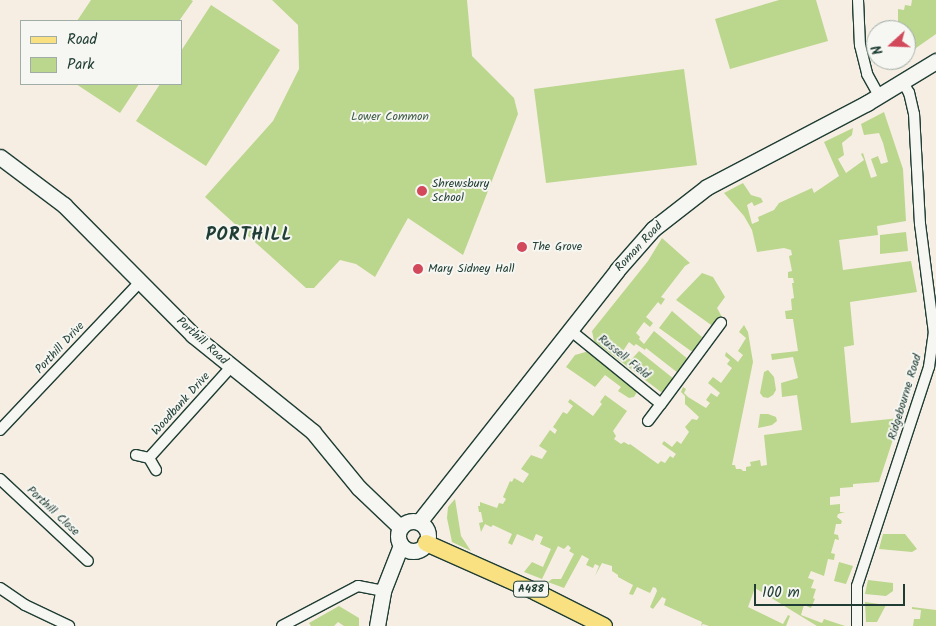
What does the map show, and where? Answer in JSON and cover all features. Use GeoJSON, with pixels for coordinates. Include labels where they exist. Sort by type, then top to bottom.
{"type":"FeatureCollection","features":[{"type":"Feature","properties":{"kind":"main road","name":"Roman Road"},"geometry":{"type":"LineString","coordinates":[[418,522],[617,270],[653,229],[698,192],[879,96],[936,61]]}},
{"type":"Feature","properties":{"kind":"main road","name":"Porthill Road"},"geometry":{"type":"LineString","coordinates":[[0,157],[64,205],[139,283],[231,367],[313,432],[359,488],[400,527]]}},
{"type":"Feature","properties":{"kind":"main road"},"geometry":{"type":"LineString","coordinates":[[406,522],[418,522],[426,528],[428,535],[426,543],[415,551],[408,550],[401,545],[398,538],[400,527],[406,522]]}},
{"type":"Feature","properties":{"kind":"main road","name":"A488"},"geometry":{"type":"LineString","coordinates":[[426,543],[536,592],[604,626]]}},
{"type":"Feature","properties":{"kind":"main road"},"geometry":{"type":"LineString","coordinates":[[377,626],[383,591],[401,545]]}},
{"type":"Feature","properties":{"kind":"street"},"geometry":{"type":"LineString","coordinates":[[858,0],[860,45],[867,74],[879,96]]}},
{"type":"Feature","properties":{"kind":"street","name":"Ridgebourne Road"},"geometry":{"type":"LineString","coordinates":[[857,626],[857,586],[929,367],[934,333],[920,224],[914,114],[908,93],[902,82]]}},
{"type":"Feature","properties":{"kind":"street","name":"Porthill Drive"},"geometry":{"type":"LineString","coordinates":[[0,430],[139,283]]}},
{"type":"Feature","properties":{"kind":"street"},"geometry":{"type":"LineString","coordinates":[[648,421],[721,323]]}},
{"type":"Feature","properties":{"kind":"street","name":"Russell Field"},"geometry":{"type":"LineString","coordinates":[[570,330],[661,404]]}},
{"type":"Feature","properties":{"kind":"street","name":"Woodbank Drive"},"geometry":{"type":"LineString","coordinates":[[149,458],[231,367]]}},
{"type":"Feature","properties":{"kind":"street"},"geometry":{"type":"LineString","coordinates":[[136,456],[149,458],[156,470]]}},
{"type":"Feature","properties":{"kind":"street","name":"Porthill Close"},"geometry":{"type":"LineString","coordinates":[[0,480],[88,561]]}},
{"type":"Feature","properties":{"kind":"street"},"geometry":{"type":"LineString","coordinates":[[282,626],[358,586],[383,591]]}},
{"type":"Feature","properties":{"kind":"street"},"geometry":{"type":"LineString","coordinates":[[0,588],[25,605],[69,626]]}},
{"type":"Feature","properties":{"kind":"green space"},"geometry":{"type":"Polygon","coordinates":[[[91,0],[193,1],[180,20],[78,20],[91,0]]]}},
{"type":"Feature","properties":{"kind":"green space","name":"Lower Common"},"geometry":{"type":"Polygon","coordinates":[[[272,0],[467,0],[472,56],[514,98],[518,114],[463,255],[408,218],[375,277],[356,264],[340,260],[314,288],[306,288],[205,197],[273,121],[299,69],[298,25],[272,0]]]}},
{"type":"Feature","properties":{"kind":"green space"},"geometry":{"type":"Polygon","coordinates":[[[779,0],[816,0],[828,41],[730,69],[715,19],[779,0]]]}},
{"type":"Feature","properties":{"kind":"green space"},"geometry":{"type":"Polygon","coordinates":[[[912,0],[936,0],[936,34],[916,48],[916,20],[898,20],[898,9],[904,10],[905,5],[911,6],[912,0]]]}},
{"type":"Feature","properties":{"kind":"green space"},"geometry":{"type":"Polygon","coordinates":[[[211,5],[280,50],[206,166],[136,121],[159,85],[182,85],[182,49],[211,5]]]}},
{"type":"Feature","properties":{"kind":"green space"},"geometry":{"type":"Polygon","coordinates":[[[684,69],[697,165],[546,183],[534,89],[684,69]]]}},
{"type":"Feature","properties":{"kind":"green space"},"geometry":{"type":"Polygon","coordinates":[[[78,85],[138,85],[120,113],[78,85]]]}},
{"type":"Feature","properties":{"kind":"green space"},"geometry":{"type":"Polygon","coordinates":[[[884,112],[903,169],[906,221],[877,226],[878,235],[839,240],[843,270],[911,261],[917,292],[850,302],[854,345],[844,347],[851,423],[900,418],[879,482],[853,484],[853,487],[840,488],[840,496],[830,497],[830,505],[840,504],[840,512],[845,512],[838,514],[837,517],[842,521],[841,524],[836,524],[834,534],[838,535],[839,540],[835,539],[831,553],[835,554],[834,560],[828,559],[824,576],[811,571],[808,578],[814,580],[811,588],[816,589],[813,598],[815,599],[811,608],[804,605],[801,615],[822,623],[824,619],[845,626],[817,626],[755,588],[748,607],[783,624],[788,615],[790,616],[786,626],[709,626],[703,624],[701,626],[702,622],[664,605],[666,599],[662,597],[653,609],[650,607],[657,591],[656,588],[653,587],[650,593],[637,587],[633,595],[629,594],[633,585],[618,577],[612,571],[612,566],[602,563],[595,576],[599,566],[595,564],[593,568],[586,565],[589,559],[582,555],[564,588],[548,582],[552,579],[561,579],[574,554],[569,551],[571,548],[568,545],[564,549],[558,546],[542,579],[524,572],[532,562],[543,567],[551,549],[540,544],[543,537],[536,534],[533,541],[517,534],[512,545],[508,543],[512,534],[493,525],[491,527],[485,524],[481,532],[479,523],[483,522],[478,506],[480,506],[480,502],[497,508],[499,503],[503,504],[506,499],[503,497],[510,481],[512,482],[514,478],[523,483],[529,474],[521,469],[531,455],[542,459],[547,451],[539,446],[550,430],[555,434],[557,430],[553,427],[563,412],[567,414],[573,406],[568,402],[570,399],[593,416],[602,404],[600,402],[605,395],[627,411],[613,431],[616,436],[614,439],[621,444],[624,442],[630,444],[658,464],[661,461],[665,463],[670,456],[673,458],[676,454],[662,444],[664,441],[672,447],[677,441],[681,444],[689,432],[685,427],[692,419],[697,420],[699,417],[685,404],[685,396],[681,392],[683,387],[686,389],[684,393],[688,397],[706,408],[710,403],[706,400],[711,393],[717,397],[720,393],[708,383],[713,377],[721,383],[732,368],[727,364],[730,360],[725,356],[726,352],[738,362],[743,355],[738,351],[746,338],[739,332],[744,325],[748,332],[753,362],[732,465],[735,465],[736,469],[746,471],[746,467],[751,466],[750,462],[760,460],[761,466],[767,465],[764,435],[802,430],[797,395],[782,397],[781,383],[798,378],[793,357],[772,360],[771,354],[798,351],[793,319],[786,319],[785,311],[792,310],[791,299],[794,298],[793,278],[788,278],[788,272],[792,271],[789,256],[792,255],[791,250],[784,248],[757,252],[752,230],[744,216],[724,193],[743,183],[751,195],[761,198],[763,202],[754,206],[752,202],[747,205],[752,224],[759,221],[758,217],[774,210],[779,203],[812,188],[814,193],[839,176],[824,142],[853,128],[852,135],[842,143],[844,155],[838,159],[846,173],[864,160],[861,154],[863,153],[871,178],[877,176],[871,159],[878,156],[881,164],[888,162],[883,143],[879,133],[864,135],[861,124],[884,112]]]}},
{"type":"Feature","properties":{"kind":"green space"},"geometry":{"type":"Polygon","coordinates":[[[906,232],[908,251],[880,254],[880,235],[906,232]]]}},
{"type":"Feature","properties":{"kind":"green space"},"geometry":{"type":"Polygon","coordinates":[[[662,238],[690,263],[685,266],[661,297],[665,299],[661,305],[658,302],[646,317],[653,323],[650,327],[644,322],[636,333],[644,344],[654,331],[689,360],[678,373],[646,348],[645,350],[636,344],[634,346],[629,342],[623,351],[624,355],[631,360],[639,351],[674,379],[666,390],[661,392],[594,341],[592,331],[648,261],[662,238]]]}},
{"type":"Feature","properties":{"kind":"green space"},"geometry":{"type":"Polygon","coordinates":[[[702,273],[713,277],[725,297],[717,308],[722,317],[714,327],[676,300],[702,273]]]}},
{"type":"Feature","properties":{"kind":"green space"},"geometry":{"type":"Polygon","coordinates":[[[672,311],[702,337],[694,351],[691,351],[659,328],[672,311]]]}},
{"type":"Feature","properties":{"kind":"green space"},"geometry":{"type":"Polygon","coordinates":[[[589,351],[638,390],[634,397],[629,398],[618,391],[621,387],[605,375],[595,387],[566,367],[575,355],[589,351]]]}},
{"type":"Feature","properties":{"kind":"green space"},"geometry":{"type":"Polygon","coordinates":[[[768,370],[774,377],[776,390],[768,398],[763,397],[760,393],[764,372],[768,370]]]}},
{"type":"Feature","properties":{"kind":"green space"},"geometry":{"type":"Polygon","coordinates":[[[760,414],[776,417],[777,421],[772,425],[758,428],[760,414]]]}},
{"type":"Feature","properties":{"kind":"green space"},"geometry":{"type":"Polygon","coordinates":[[[455,499],[461,536],[471,551],[452,542],[447,518],[448,507],[455,499]]]}},
{"type":"Feature","properties":{"kind":"green space"},"geometry":{"type":"Polygon","coordinates":[[[883,534],[905,534],[917,549],[912,552],[879,549],[883,534]]]}},
{"type":"Feature","properties":{"kind":"green space"},"geometry":{"type":"Polygon","coordinates":[[[839,562],[853,566],[846,584],[834,581],[839,562]]]}},
{"type":"Feature","properties":{"kind":"green space"},"geometry":{"type":"Polygon","coordinates":[[[868,580],[893,583],[893,591],[886,596],[865,594],[868,580]]]}},
{"type":"Feature","properties":{"kind":"green space"},"geometry":{"type":"Polygon","coordinates":[[[865,602],[886,605],[877,622],[866,622],[865,602]]]}},
{"type":"Feature","properties":{"kind":"green space"},"geometry":{"type":"Polygon","coordinates":[[[339,606],[359,618],[359,626],[344,626],[338,622],[334,626],[311,626],[309,623],[339,606]]]}},
{"type":"Feature","properties":{"kind":"green space"},"geometry":{"type":"Polygon","coordinates":[[[912,607],[936,610],[936,626],[913,626],[914,619],[920,619],[921,610],[912,609],[912,607]]]}},
{"type":"Feature","properties":{"kind":"place","name":"Shrewsbury School"},"geometry":{"type":"Point","coordinates":[422,191]}},
{"type":"Feature","properties":{"kind":"place","name":"The Grove"},"geometry":{"type":"Point","coordinates":[522,247]}},
{"type":"Feature","properties":{"kind":"place","name":"Mary Sidney Hall"},"geometry":{"type":"Point","coordinates":[418,269]}},
{"type":"Feature","properties":{"kind":"district","name":"PORTHILL"},"geometry":{"type":"Point","coordinates":[249,236]}}]}
